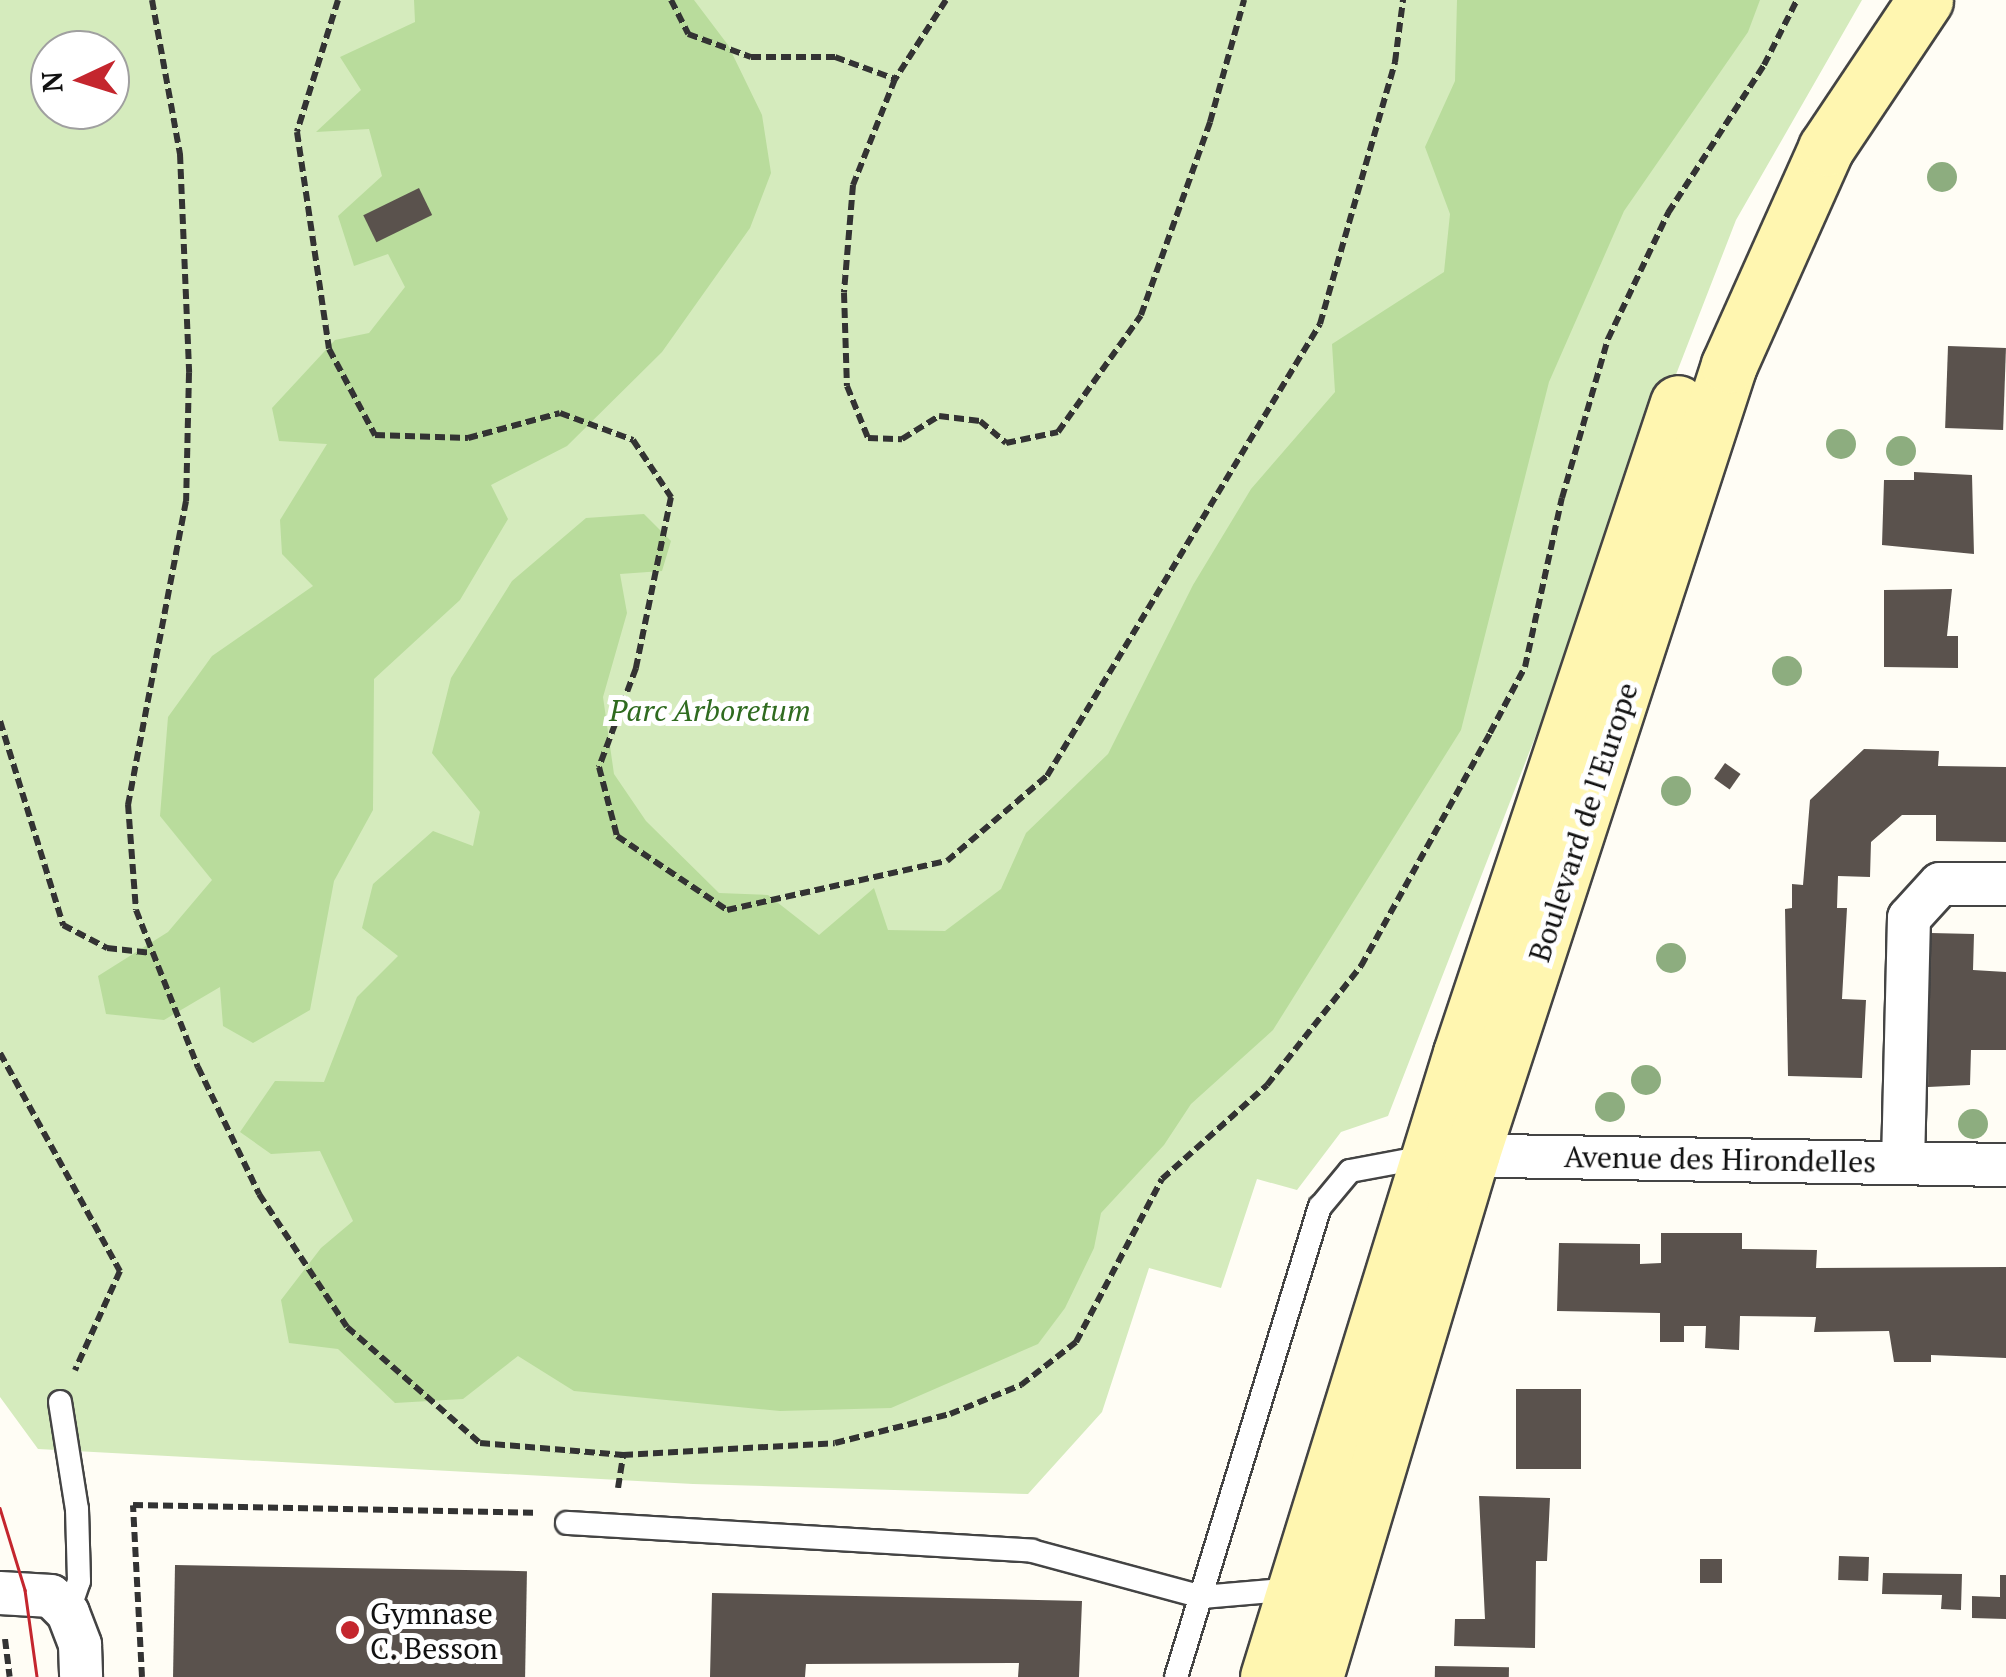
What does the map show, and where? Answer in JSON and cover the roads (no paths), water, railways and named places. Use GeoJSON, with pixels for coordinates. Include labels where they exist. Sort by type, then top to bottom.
{"type":"FeatureCollection","features":[{"type":"Feature","properties":{"kind":"main road","name":"Boulevard de l'Europe"},"geometry":{"type":"LineString","coordinates":[[1315,1677],[1453,1154],[1461,1053],[1690,370],[1745,242],[1882,0]]}},
{"type":"Feature","properties":{"kind":"main road","name":"Boulevard de l'Europe"},"geometry":{"type":"LineString","coordinates":[[1268,1677],[1295,1589],[1453,1154],[1729,365],[1826,148],[1925,0]]}},
{"type":"Feature","properties":{"kind":"street"},"geometry":{"type":"LineString","coordinates":[[1903,1163],[1909,918],[1940,884],[2006,884]]}},
{"type":"Feature","properties":{"kind":"street","name":"Avenue des Hirondelles"},"geometry":{"type":"LineString","coordinates":[[1453,1154],[2006,1165]]}},
{"type":"Feature","properties":{"kind":"street"},"geometry":{"type":"LineString","coordinates":[[0,1592],[51,1596],[68,1613],[80,1645],[80,1677]]}},
{"type":"Feature","properties":{"kind":"lane"},"geometry":{"type":"LineString","coordinates":[[1176,1677],[1320,1207],[1350,1171],[1453,1154]]}},
{"type":"Feature","properties":{"kind":"lane"},"geometry":{"type":"LineString","coordinates":[[60,1402],[77,1509],[79,1580],[68,1613]]}},
{"type":"Feature","properties":{"kind":"lane"},"geometry":{"type":"LineString","coordinates":[[567,1523],[1032,1551],[1202,1597],[1295,1589]]}},
{"type":"Feature","properties":{"kind":"tram line"},"geometry":{"type":"LineString","coordinates":[[0,1508],[25,1590],[37,1677]]}},
{"type":"Feature","properties":{"kind":"place","name":"Gymnase C. Besson"},"geometry":{"type":"Point","coordinates":[350,1630]}},
{"type":"Feature","properties":{"kind":"park label","name":"Parc Arboretum"},"geometry":{"type":"Point","coordinates":[710,710]}}]}
